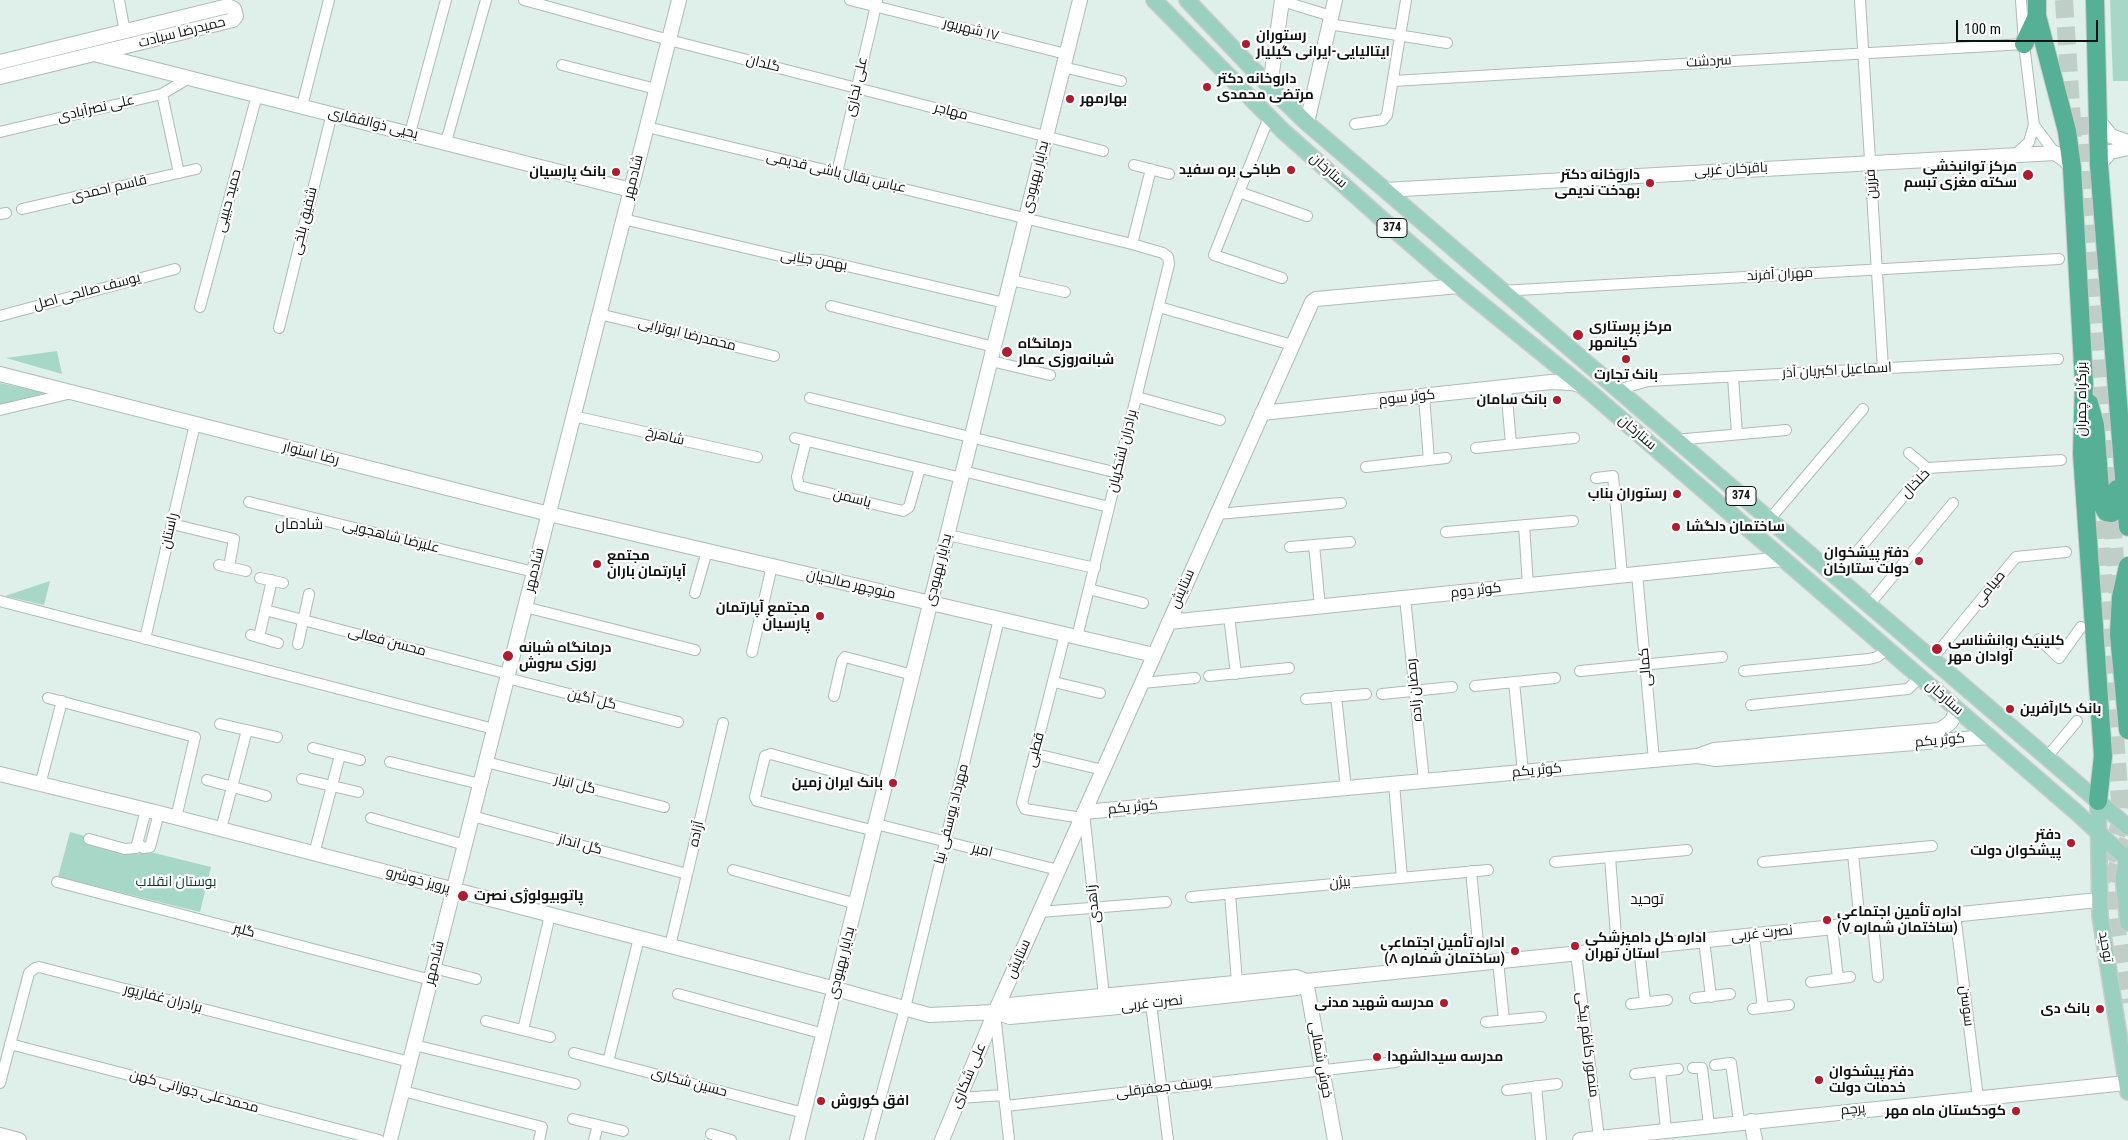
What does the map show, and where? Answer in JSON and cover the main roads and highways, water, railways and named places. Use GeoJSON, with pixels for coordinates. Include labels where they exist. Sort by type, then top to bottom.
{"type":"FeatureCollection","features":[{"type":"Feature","properties":{"kind":"highway"},"geometry":{"type":"LineString","coordinates":[[2096,0],[2099,165],[2128,527]]}},
{"type":"Feature","properties":{"kind":"highway"},"geometry":{"type":"LineString","coordinates":[[2024,44],[2037,8]]}},
{"type":"Feature","properties":{"kind":"highway","name":"بزرگراه چمران"},"geometry":{"type":"LineString","coordinates":[[2037,8],[2067,131],[2072,168],[2084,383],[2082,454],[2103,756],[2098,802]]}},
{"type":"Feature","properties":{"kind":"highway"},"geometry":{"type":"LineString","coordinates":[[2084,383],[2096,425],[2102,505],[2108,513],[2114,512],[2117,505],[2116,478],[2121,440]]}},
{"type":"Feature","properties":{"kind":"highway"},"geometry":{"type":"LineString","coordinates":[[2128,566],[2121,598],[2119,634],[2128,730]]}},
{"type":"Feature","properties":{"kind":"main road","name":"ستارخان"},"geometry":{"type":"LineString","coordinates":[[1154,0],[1269,117],[1459,286],[1586,390],[2128,858]]}},
{"type":"Feature","properties":{"kind":"main road","name":"ستارخان"},"geometry":{"type":"LineString","coordinates":[[1187,0],[1307,123],[2128,827]]}},
{"type":"Feature","properties":{"kind":"main road"},"geometry":{"type":"LineString","coordinates":[[1557,366],[1570,370],[1575,367],[1576,362],[1572,351]]}},
{"type":"Feature","properties":{"kind":"main road"},"geometry":{"type":"LineString","coordinates":[[1586,390],[1593,381],[1602,377]]}},
{"type":"Feature","properties":{"kind":"main road"},"geometry":{"type":"LineString","coordinates":[[1970,720],[1984,704]]}},
{"type":"Feature","properties":{"kind":"main road","name":"توحید"},"geometry":{"type":"LineString","coordinates":[[2098,802],[2098,900],[2127,1087]]}},
{"type":"Feature","properties":{"kind":"main road","name":"توحید"},"geometry":{"type":"LineString","coordinates":[[2128,858],[2123,877],[2128,923]]}},
{"type":"Feature","properties":{"kind":"main road"},"geometry":{"type":"LineString","coordinates":[[2098,900],[2124,897]]}},
{"type":"Feature","properties":{"kind":"tunnel"},"geometry":{"type":"LineString","coordinates":[[2064,0],[2073,137]]}},
{"type":"Feature","properties":{"kind":"tunnel"},"geometry":{"type":"LineString","coordinates":[[2083,117],[2118,600]]}},
{"type":"Feature","properties":{"kind":"tunnel"},"geometry":{"type":"LineString","coordinates":[[2097,494],[2120,802],[2119,827],[2104,867],[2101,882]]}},
{"type":"Feature","properties":{"kind":"tunnel"},"geometry":{"type":"LineString","coordinates":[[2128,840],[2117,867],[2113,889],[2114,910],[2128,1003]]}},
{"type":"Feature","properties":{"kind":"place","name":"رستوران ایتالیایی-ایرانی گیلیار"},"geometry":{"type":"Point","coordinates":[1246,44]}},
{"type":"Feature","properties":{"kind":"place","name":"داروخانه دکتر مرتضی محمدی"},"geometry":{"type":"Point","coordinates":[1207,87]}},
{"type":"Feature","properties":{"kind":"place","name":"بهارمهر"},"geometry":{"type":"Point","coordinates":[1070,99]}},
{"type":"Feature","properties":{"kind":"place","name":"طباخی بره سفید"},"geometry":{"type":"Point","coordinates":[1291,170]}},
{"type":"Feature","properties":{"kind":"place","name":"بانک پارسیان"},"geometry":{"type":"Point","coordinates":[616,172]}},
{"type":"Feature","properties":{"kind":"place","name":"مرکز توانبخشی سکته مغزی تبسم"},"geometry":{"type":"Point","coordinates":[2028,175]}},
{"type":"Feature","properties":{"kind":"place","name":"داروخانه دکتر بهدخت ندیمی"},"geometry":{"type":"Point","coordinates":[1650,183]}},
{"type":"Feature","properties":{"kind":"place","name":"مرکز پرستاری کیانمهر"},"geometry":{"type":"Point","coordinates":[1578,335]}},
{"type":"Feature","properties":{"kind":"place","name":"درمانگاه شبانه‌روزی عمار"},"geometry":{"type":"Point","coordinates":[1007,352]}},
{"type":"Feature","properties":{"kind":"place","name":"بانک تجارت"},"geometry":{"type":"Point","coordinates":[1626,359]}},
{"type":"Feature","properties":{"kind":"place","name":"بانک سامان"},"geometry":{"type":"Point","coordinates":[1557,400]}},
{"type":"Feature","properties":{"kind":"place","name":"رستوران بناب"},"geometry":{"type":"Point","coordinates":[1677,494]}},
{"type":"Feature","properties":{"kind":"place","name":"ساختمان دلگشا"},"geometry":{"type":"Point","coordinates":[1676,527]}},
{"type":"Feature","properties":{"kind":"place","name":"دفتر پیشخوان دولت ستارخان"},"geometry":{"type":"Point","coordinates":[1919,561]}},
{"type":"Feature","properties":{"kind":"place","name":"مجتمع آپارتمان باران"},"geometry":{"type":"Point","coordinates":[597,564]}},
{"type":"Feature","properties":{"kind":"place","name":"مجتمع آپارتمان پارسیان"},"geometry":{"type":"Point","coordinates":[820,616]}},
{"type":"Feature","properties":{"kind":"place","name":"کلینیک روانشناسی آوادان مهر"},"geometry":{"type":"Point","coordinates":[1937,649]}},
{"type":"Feature","properties":{"kind":"place","name":"درمانگاه شبانه روزی سروش"},"geometry":{"type":"Point","coordinates":[508,656]}},
{"type":"Feature","properties":{"kind":"place","name":"بانک کارآفرین"},"geometry":{"type":"Point","coordinates":[2010,709]}},
{"type":"Feature","properties":{"kind":"place","name":"بانک ایران زمین"},"geometry":{"type":"Point","coordinates":[893,783]}},
{"type":"Feature","properties":{"kind":"place","name":"دفتر پیشخوان دولت"},"geometry":{"type":"Point","coordinates":[2071,843]}},
{"type":"Feature","properties":{"kind":"place","name":"پاتوبیولوژی نصرت"},"geometry":{"type":"Point","coordinates":[463,896]}},
{"type":"Feature","properties":{"kind":"place","name":"اداره تأمین اجتماعی (ساختمان شماره ۷)"},"geometry":{"type":"Point","coordinates":[1827,920]}},
{"type":"Feature","properties":{"kind":"place","name":"اداره کل دامپزشکی استان تهران"},"geometry":{"type":"Point","coordinates":[1575,946]}},
{"type":"Feature","properties":{"kind":"place","name":"اداره تأمین اجتماعی (ساختمان شماره ۸)"},"geometry":{"type":"Point","coordinates":[1515,951]}},
{"type":"Feature","properties":{"kind":"place","name":"مدرسه شهید مدنی"},"geometry":{"type":"Point","coordinates":[1444,1003]}},
{"type":"Feature","properties":{"kind":"place","name":"بانک دی"},"geometry":{"type":"Point","coordinates":[2100,1009]}},
{"type":"Feature","properties":{"kind":"place","name":"مدرسه سیدالشهدا"},"geometry":{"type":"Point","coordinates":[1377,1057]}},
{"type":"Feature","properties":{"kind":"place","name":"دفتر پیشخوان خدمات دولت"},"geometry":{"type":"Point","coordinates":[1819,1080]}},
{"type":"Feature","properties":{"kind":"place","name":"افق کوروش"},"geometry":{"type":"Point","coordinates":[821,1101]}},
{"type":"Feature","properties":{"kind":"place","name":"کودکستان ماه مهر"},"geometry":{"type":"Point","coordinates":[2016,1111]}},
{"type":"Feature","properties":{"kind":"district","name":"شادمان"},"geometry":{"type":"Point","coordinates":[299,525]}},
{"type":"Feature","properties":{"kind":"district","name":"توحید"},"geometry":{"type":"Point","coordinates":[1647,900]}},
{"type":"Feature","properties":{"kind":"park label","name":"بوستان انقلاب"},"geometry":{"type":"Point","coordinates":[176,882]}}]}
